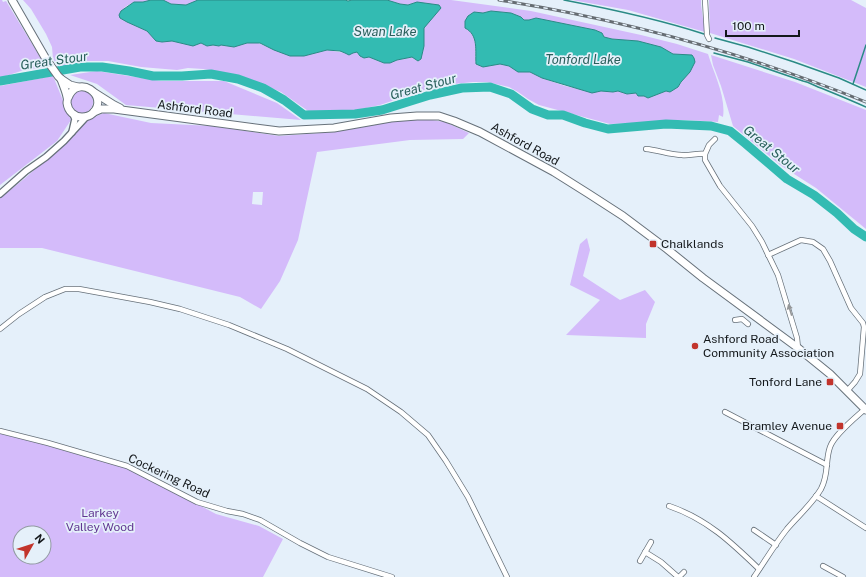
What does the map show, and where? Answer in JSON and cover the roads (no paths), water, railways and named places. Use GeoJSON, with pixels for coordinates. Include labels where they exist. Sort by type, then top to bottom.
{"type":"FeatureCollection","features":[{"type":"Feature","properties":{"kind":"highway"},"geometry":{"type":"LineString","coordinates":[[13,2],[40,50],[60,78],[68,98],[68,106],[70,110],[74,114],[83,117],[91,114],[98,105],[95,93],[88,88],[70,85],[60,78]]}},
{"type":"Feature","properties":{"kind":"highway"},"geometry":{"type":"LineString","coordinates":[[68,98],[72,91],[78,87]]}},
{"type":"Feature","properties":{"kind":"highway","name":"Ashford Road"},"geometry":{"type":"LineString","coordinates":[[95,93],[114,106],[125,110]]}},
{"type":"Feature","properties":{"kind":"highway","name":"Ashford Road"},"geometry":{"type":"LineString","coordinates":[[91,114],[106,108],[279,131],[334,128],[391,118],[417,116],[439,116],[454,121],[480,132],[554,172],[623,216],[668,249],[703,278],[798,348],[830,374],[865,410]]}},
{"type":"Feature","properties":{"kind":"street"},"geometry":{"type":"LineString","coordinates":[[705,0],[709,39]]}},
{"type":"Feature","properties":{"kind":"street"},"geometry":{"type":"LineString","coordinates":[[72,133],[75,119],[74,114]]}},
{"type":"Feature","properties":{"kind":"street"},"geometry":{"type":"LineString","coordinates":[[0,194],[72,133],[91,114]]}},
{"type":"Feature","properties":{"kind":"street"},"geometry":{"type":"LineString","coordinates":[[715,139],[710,144],[705,154],[705,160],[716,180],[755,230],[762,242],[778,275],[797,338],[798,348]]}},
{"type":"Feature","properties":{"kind":"street"},"geometry":{"type":"LineString","coordinates":[[646,149],[657,148],[682,155],[705,154]]}},
{"type":"Feature","properties":{"kind":"street"},"geometry":{"type":"LineString","coordinates":[[768,255],[801,240],[813,242],[823,248],[851,308],[863,323],[864,327],[860,374],[856,382],[848,391]]}},
{"type":"Feature","properties":{"kind":"street"},"geometry":{"type":"LineString","coordinates":[[0,329],[46,296],[65,289],[78,289],[150,302],[180,310],[229,325],[287,348],[367,389],[401,412],[428,435],[468,497],[507,577]]}},
{"type":"Feature","properties":{"kind":"street"},"geometry":{"type":"LineString","coordinates":[[735,320],[742,319],[748,324]]}},
{"type":"Feature","properties":{"kind":"street"},"geometry":{"type":"LineString","coordinates":[[754,577],[787,530],[816,496],[824,482],[830,447],[833,441],[865,410]]}},
{"type":"Feature","properties":{"kind":"street"},"geometry":{"type":"LineString","coordinates":[[725,412],[827,465]]}},
{"type":"Feature","properties":{"kind":"street","name":"Cockering Road"},"geometry":{"type":"LineString","coordinates":[[0,431],[127,466],[197,502],[260,520],[328,557],[392,577]]}},
{"type":"Feature","properties":{"kind":"street"},"geometry":{"type":"LineString","coordinates":[[816,496],[866,528]]}},
{"type":"Feature","properties":{"kind":"street"},"geometry":{"type":"LineString","coordinates":[[669,506],[701,520],[724,536],[759,570]]}},
{"type":"Feature","properties":{"kind":"street"},"geometry":{"type":"LineString","coordinates":[[754,530],[776,545]]}},
{"type":"Feature","properties":{"kind":"street"},"geometry":{"type":"LineString","coordinates":[[640,561],[651,542]]}},
{"type":"Feature","properties":{"kind":"street"},"geometry":{"type":"LineString","coordinates":[[645,552],[661,562],[679,577],[684,572]]}},
{"type":"Feature","properties":{"kind":"street"},"geometry":{"type":"LineString","coordinates":[[823,566],[843,577]]}},
{"type":"Feature","properties":{"kind":"water","name":"Swan Lake"},"geometry":{"type":"Polygon","coordinates":[[[163,0],[171,4],[186,5],[198,0],[387,0],[408,5],[417,2],[439,5],[441,8],[424,28],[424,46],[421,59],[418,61],[412,57],[390,63],[384,63],[369,57],[364,58],[357,52],[349,55],[340,51],[327,50],[304,56],[290,56],[260,43],[247,43],[234,47],[221,45],[207,46],[201,43],[193,46],[172,41],[156,41],[147,31],[120,18],[119,15],[121,11],[134,2],[163,0]]]}},
{"type":"Feature","properties":{"kind":"water","name":"Tonford Lake"},"geometry":{"type":"Polygon","coordinates":[[[491,11],[511,13],[521,17],[524,20],[536,18],[595,30],[602,33],[604,37],[638,41],[661,47],[673,54],[692,55],[695,62],[690,72],[678,87],[670,92],[666,91],[648,98],[638,96],[636,93],[627,94],[618,91],[601,91],[592,93],[542,78],[530,72],[518,72],[509,66],[500,64],[483,67],[476,64],[474,39],[465,28],[465,21],[468,16],[474,12],[483,13],[491,11]]]}},
{"type":"Feature","properties":{"kind":"waterway"},"geometry":{"type":"LineString","coordinates":[[564,0],[634,15],[704,34]]}},
{"type":"Feature","properties":{"kind":"waterway"},"geometry":{"type":"LineString","coordinates":[[715,38],[794,62],[839,78],[866,90]]}},
{"type":"Feature","properties":{"kind":"waterway"},"geometry":{"type":"LineString","coordinates":[[853,84],[866,45]]}},
{"type":"Feature","properties":{"kind":"waterway"},"geometry":{"type":"LineString","coordinates":[[714,53],[748,62],[807,82],[866,107]]}},
{"type":"Feature","properties":{"kind":"waterway","name":"Great Stour"},"geometry":{"type":"LineString","coordinates":[[0,81],[80,67],[102,67],[153,76],[211,74],[238,79],[263,88],[284,100],[304,115],[355,114],[382,110],[430,95],[462,88],[490,87],[511,94],[532,109],[548,115],[563,115],[608,129],[666,124],[711,126],[730,131],[787,179],[814,195],[854,229],[866,237]]}},
{"type":"Feature","properties":{"kind":"railway"},"geometry":{"type":"LineString","coordinates":[[499,0],[593,18],[686,40],[777,69],[866,102]]}},
{"type":"Feature","properties":{"kind":"place","name":"Chalklands"},"geometry":{"type":"Point","coordinates":[653,244]}},
{"type":"Feature","properties":{"kind":"place","name":"Ashford Road Community Association"},"geometry":{"type":"Point","coordinates":[695,346]}},
{"type":"Feature","properties":{"kind":"place","name":"Tonford Lane"},"geometry":{"type":"Point","coordinates":[830,382]}},
{"type":"Feature","properties":{"kind":"place","name":"Bramley Avenue"},"geometry":{"type":"Point","coordinates":[840,426]}},
{"type":"Feature","properties":{"kind":"park label","name":"Larkey Valley Wood"},"geometry":{"type":"Point","coordinates":[100,520]}}]}
